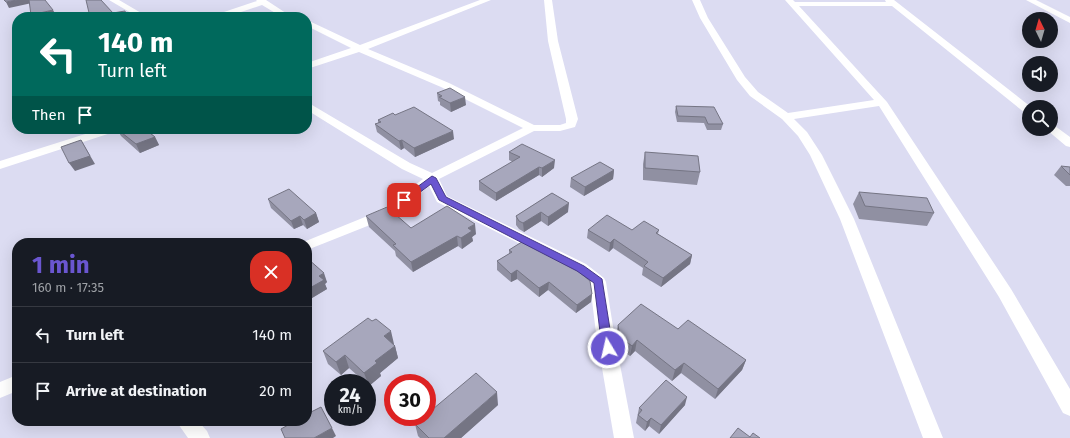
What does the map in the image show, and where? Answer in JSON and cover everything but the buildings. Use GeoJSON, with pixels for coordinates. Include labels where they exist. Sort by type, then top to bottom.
{"type":"FeatureCollection","features":[{"type":"Feature","properties":{"kind":"street"},"geometry":{"type":"LineString","coordinates":[[112,0],[135,12]]}},
{"type":"Feature","properties":{"kind":"street"},"geometry":{"type":"LineString","coordinates":[[312,64],[361,48],[487,0]]}},
{"type":"Feature","properties":{"kind":"street"},"geometry":{"type":"LineString","coordinates":[[312,25],[445,85],[532,128],[560,128],[571,125],[572,119],[552,41],[548,0]]}},
{"type":"Feature","properties":{"kind":"street"},"geometry":{"type":"LineString","coordinates":[[696,0],[704,18],[741,78],[754,94],[786,117],[803,134],[816,155],[847,219],[933,438]]}},
{"type":"Feature","properties":{"kind":"street"},"geometry":{"type":"LineString","coordinates":[[1030,0],[1070,20]]}},
{"type":"Feature","properties":{"kind":"street"},"geometry":{"type":"LineString","coordinates":[[232,12],[262,1],[280,12]]}},
{"type":"Feature","properties":{"kind":"street"},"geometry":{"type":"LineString","coordinates":[[791,2],[891,2],[1022,105]]}},
{"type":"Feature","properties":{"kind":"street"},"geometry":{"type":"LineString","coordinates":[[791,2],[882,102],[1004,293],[1070,407]]}},
{"type":"Feature","properties":{"kind":"street"},"geometry":{"type":"LineString","coordinates":[[786,117],[882,102]]}},
{"type":"Feature","properties":{"kind":"street"},"geometry":{"type":"LineString","coordinates":[[312,108],[406,166],[432,178],[442,198],[581,268],[598,282],[605,333],[624,438]]}},
{"type":"Feature","properties":{"kind":"street"},"geometry":{"type":"LineString","coordinates":[[312,243],[370,220],[394,208],[432,178],[532,128]]}},
{"type":"Feature","properties":{"kind":"street"},"geometry":{"type":"LineString","coordinates":[[0,165],[97,134]]}},
{"type":"Feature","properties":{"kind":"street"},"geometry":{"type":"LineString","coordinates":[[1058,134],[1070,143]]}},
{"type":"Feature","properties":{"kind":"street"},"geometry":{"type":"LineString","coordinates":[[0,390],[12,384]]}},
{"type":"Feature","properties":{"kind":"street"},"geometry":{"type":"LineString","coordinates":[[190,426],[200,438]]}},
{"type":"Feature","properties":{"kind":"route"},"geometry":{"type":"LineString","coordinates":[[404,200],[432,178],[442,198],[581,268],[598,282],[608,348]]}}]}
